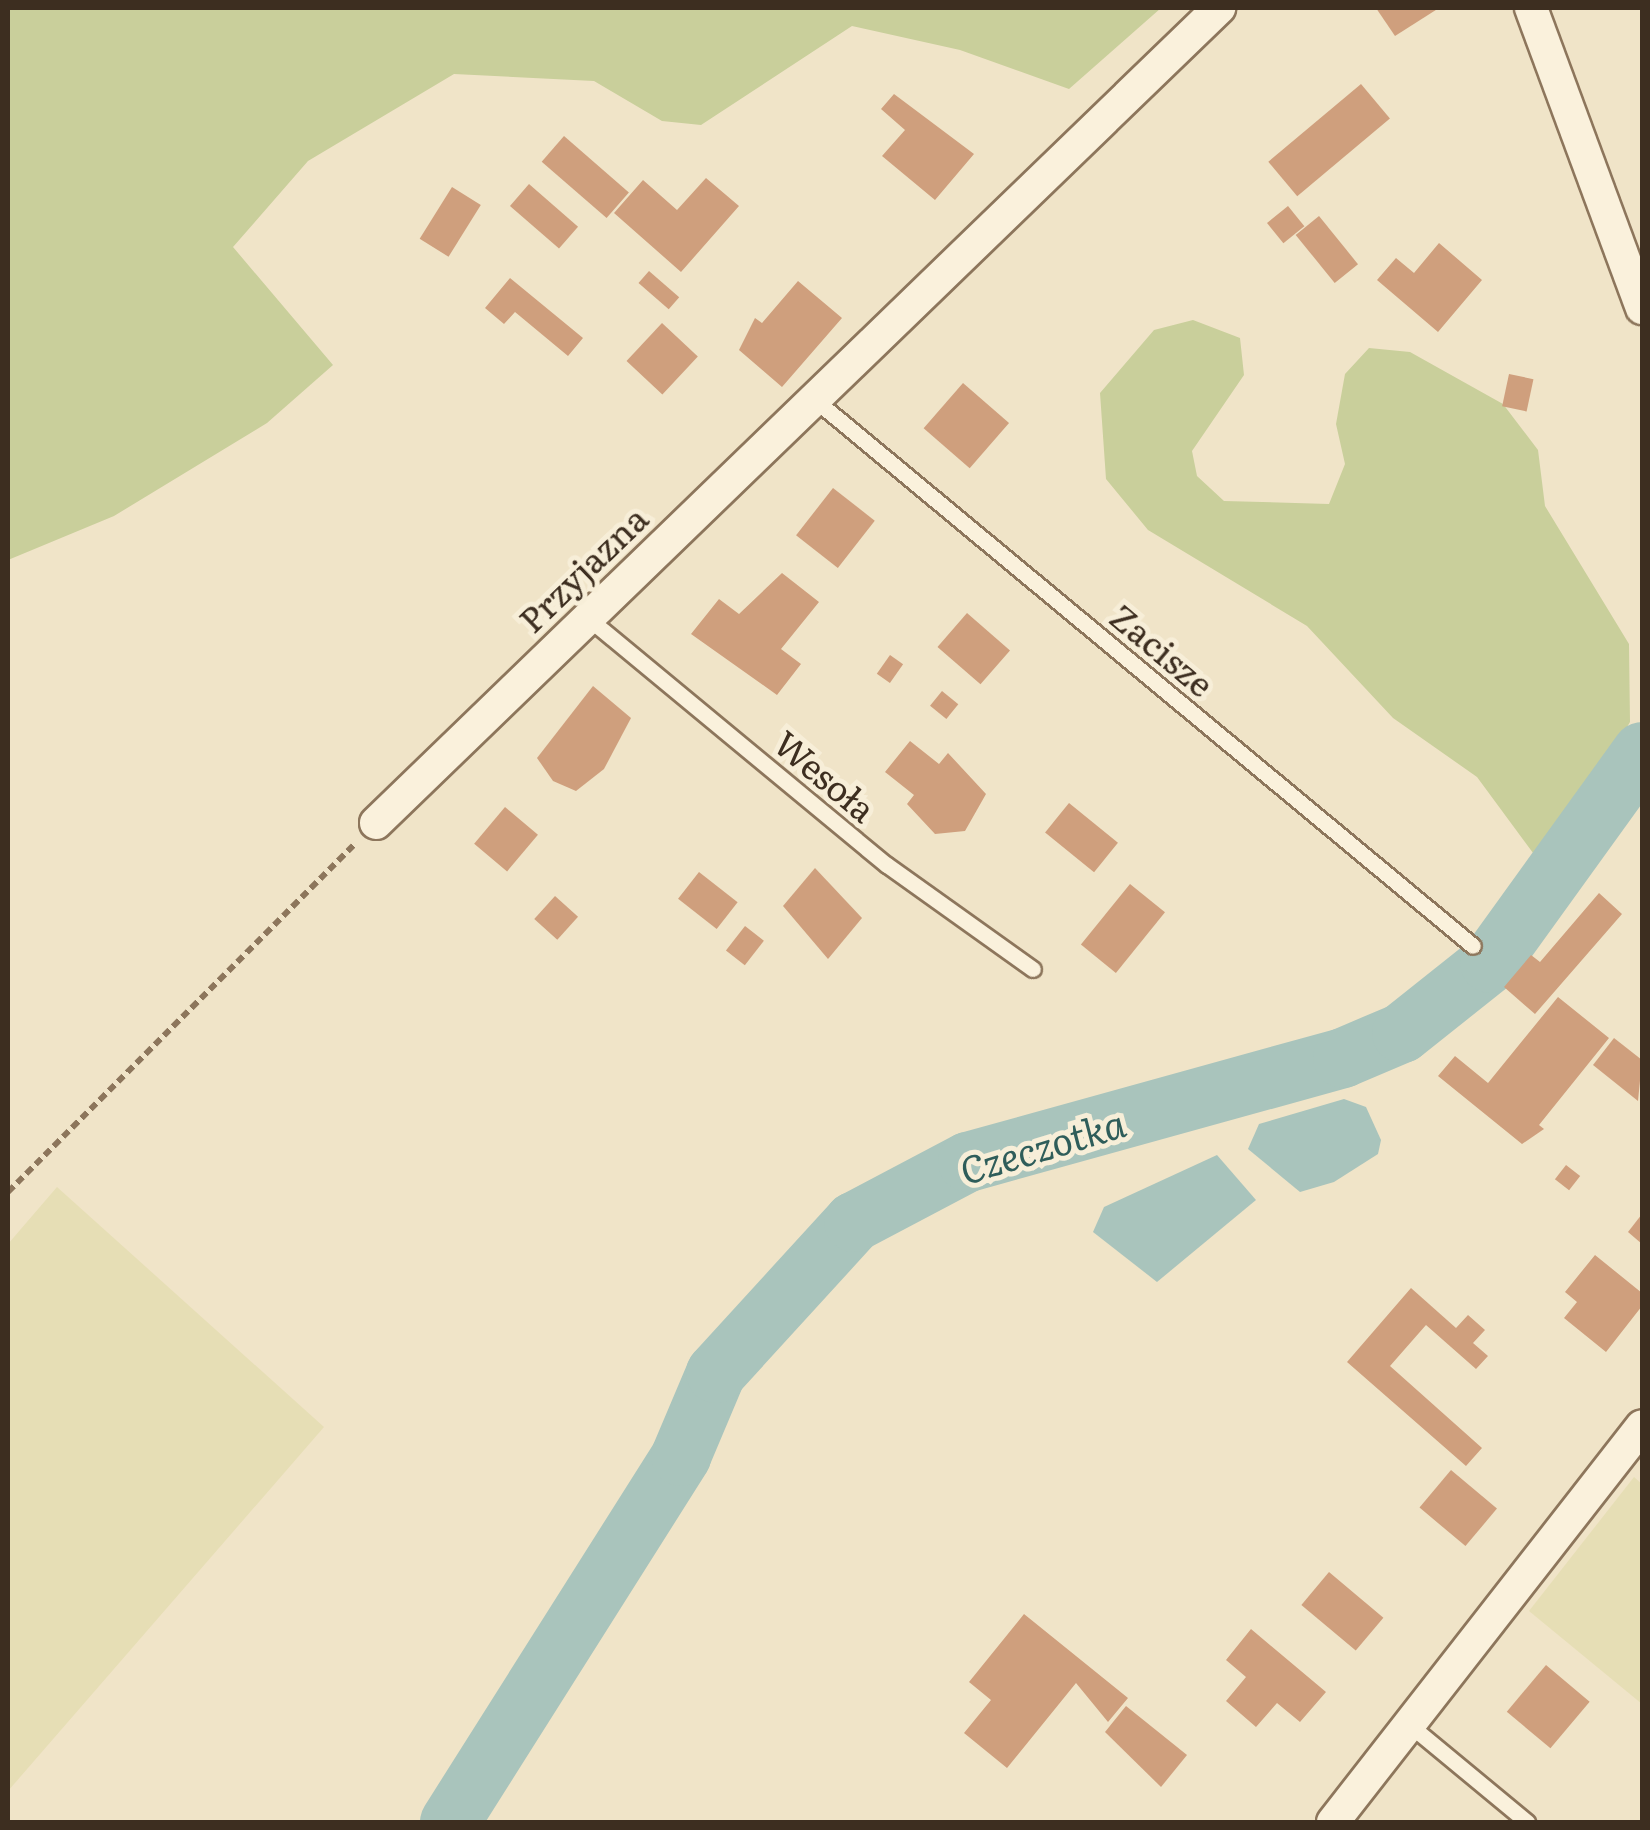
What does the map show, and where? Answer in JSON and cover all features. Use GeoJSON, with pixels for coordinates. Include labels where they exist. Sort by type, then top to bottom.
{"type":"FeatureCollection","features":[{"type":"Feature","properties":{"kind":"street","name":"Przyjazna"},"geometry":{"type":"LineString","coordinates":[[376,823],[1219,8]]}},
{"type":"Feature","properties":{"kind":"street"},"geometry":{"type":"LineString","coordinates":[[1531,8],[1642,308]]}},
{"type":"Feature","properties":{"kind":"street"},"geometry":{"type":"LineString","coordinates":[[1333,1822],[1642,1426]]}},
{"type":"Feature","properties":{"kind":"lane","name":"Zacisze"},"geometry":{"type":"LineString","coordinates":[[814,399],[1474,946]]}},
{"type":"Feature","properties":{"kind":"lane","name":"Wesoła"},"geometry":{"type":"LineString","coordinates":[[588,618],[887,864],[1033,970]]}},
{"type":"Feature","properties":{"kind":"lane"},"geometry":{"type":"LineString","coordinates":[[1411,1726],[1527,1822]]}},
{"type":"Feature","properties":{"kind":"path"},"geometry":{"type":"LineString","coordinates":[[8,1192],[376,823]]}},
{"type":"Feature","properties":{"kind":"shaded area"},"geometry":{"type":"Polygon","coordinates":[[[57,1187],[324,1427],[8,1791],[8,1244],[57,1187]]]}},
{"type":"Feature","properties":{"kind":"shaded area"},"geometry":{"type":"Polygon","coordinates":[[[1634,1477],[1642,1484],[1642,1704],[1529,1611],[1634,1477]]]}},
{"type":"Feature","properties":{"kind":"green space"},"geometry":{"type":"Polygon","coordinates":[[[8,8],[1161,8],[1069,89],[960,50],[852,26],[701,125],[662,121],[594,81],[454,74],[308,161],[233,247],[333,365],[267,423],[114,516],[8,560],[8,8]]]}},
{"type":"Feature","properties":{"kind":"green space"},"geometry":{"type":"Polygon","coordinates":[[[1193,320],[1240,338],[1244,375],[1192,451],[1197,476],[1224,501],[1329,504],[1345,464],[1336,424],[1345,374],[1369,348],[1410,352],[1503,404],[1538,450],[1545,506],[1629,644],[1630,722],[1563,836],[1536,857],[1477,777],[1393,718],[1307,626],[1148,530],[1106,479],[1100,393],[1154,330],[1193,320]]]}},
{"type":"Feature","properties":{"kind":"water"},"geometry":{"type":"Polygon","coordinates":[[[1344,1099],[1366,1107],[1381,1140],[1378,1154],[1334,1182],[1300,1192],[1248,1149],[1259,1124],[1344,1099]]]}},
{"type":"Feature","properties":{"kind":"water"},"geometry":{"type":"Polygon","coordinates":[[[1217,1155],[1256,1200],[1157,1282],[1093,1232],[1104,1207],[1217,1155]]]}},
{"type":"Feature","properties":{"kind":"building"},"geometry":{"type":"Polygon","coordinates":[[[1376,8],[1439,8],[1395,36],[1376,8]]]}},
{"type":"Feature","properties":{"kind":"building"},"geometry":{"type":"Polygon","coordinates":[[[1361,84],[1390,118],[1297,196],[1268,162],[1361,84]]]}},
{"type":"Feature","properties":{"kind":"building"},"geometry":{"type":"Polygon","coordinates":[[[894,94],[974,154],[935,200],[882,156],[905,130],[881,109],[894,94]]]}},
{"type":"Feature","properties":{"kind":"building"},"geometry":{"type":"Polygon","coordinates":[[[564,136],[629,192],[607,218],[542,162],[564,136]]]}},
{"type":"Feature","properties":{"kind":"building"},"geometry":{"type":"Polygon","coordinates":[[[706,178],[739,206],[681,272],[614,213],[643,180],[677,210],[706,178]]]}},
{"type":"Feature","properties":{"kind":"building"},"geometry":{"type":"Polygon","coordinates":[[[529,184],[578,227],[559,249],[510,206],[529,184]]]}},
{"type":"Feature","properties":{"kind":"building"},"geometry":{"type":"Polygon","coordinates":[[[452,187],[481,205],[449,257],[420,239],[452,187]]]}},
{"type":"Feature","properties":{"kind":"building"},"geometry":{"type":"Polygon","coordinates":[[[1288,206],[1304,226],[1283,243],[1267,223],[1288,206]]]}},
{"type":"Feature","properties":{"kind":"building"},"geometry":{"type":"Polygon","coordinates":[[[1319,216],[1358,264],[1335,283],[1296,235],[1319,216]]]}},
{"type":"Feature","properties":{"kind":"building"},"geometry":{"type":"Polygon","coordinates":[[[1439,243],[1482,280],[1438,332],[1377,280],[1396,258],[1414,273],[1439,243]]]}},
{"type":"Feature","properties":{"kind":"building"},"geometry":{"type":"Polygon","coordinates":[[[649,271],[679,297],[669,309],[639,283],[649,271]]]}},
{"type":"Feature","properties":{"kind":"building"},"geometry":{"type":"Polygon","coordinates":[[[510,278],[583,338],[568,356],[515,312],[504,324],[485,308],[510,278]]]}},
{"type":"Feature","properties":{"kind":"building"},"geometry":{"type":"Polygon","coordinates":[[[798,281],[842,318],[782,387],[739,350],[755,318],[762,323],[798,281]]]}},
{"type":"Feature","properties":{"kind":"building"},"geometry":{"type":"Polygon","coordinates":[[[662,323],[698,356],[662,394],[627,361],[662,323]]]}},
{"type":"Feature","properties":{"kind":"building"},"geometry":{"type":"Polygon","coordinates":[[[1509,374],[1533,379],[1527,411],[1502,406],[1509,374]]]}},
{"type":"Feature","properties":{"kind":"building"},"geometry":{"type":"Polygon","coordinates":[[[963,383],[1009,423],[970,468],[924,428],[963,383]]]}},
{"type":"Feature","properties":{"kind":"building"},"geometry":{"type":"Polygon","coordinates":[[[833,488],[875,521],[838,568],[796,535],[833,488]]]}},
{"type":"Feature","properties":{"kind":"building"},"geometry":{"type":"Polygon","coordinates":[[[782,573],[819,602],[781,649],[801,664],[777,695],[691,634],[719,599],[739,614],[782,573]]]}},
{"type":"Feature","properties":{"kind":"building"},"geometry":{"type":"Polygon","coordinates":[[[967,613],[1010,650],[980,684],[937,647],[967,613]]]}},
{"type":"Feature","properties":{"kind":"building"},"geometry":{"type":"Polygon","coordinates":[[[890,655],[903,664],[890,683],[877,674],[890,655]]]}},
{"type":"Feature","properties":{"kind":"building"},"geometry":{"type":"Polygon","coordinates":[[[593,686],[631,718],[604,769],[576,791],[553,781],[537,758],[593,686]]]}},
{"type":"Feature","properties":{"kind":"building"},"geometry":{"type":"Polygon","coordinates":[[[942,691],[958,704],[946,719],[930,706],[942,691]]]}},
{"type":"Feature","properties":{"kind":"building"},"geometry":{"type":"Polygon","coordinates":[[[910,741],[939,764],[948,753],[986,794],[965,831],[935,834],[907,804],[914,795],[885,772],[910,741]]]}},
{"type":"Feature","properties":{"kind":"building"},"geometry":{"type":"Polygon","coordinates":[[[1069,803],[1118,843],[1094,872],[1045,833],[1069,803]]]}},
{"type":"Feature","properties":{"kind":"building"},"geometry":{"type":"Polygon","coordinates":[[[505,807],[538,835],[507,871],[474,844],[505,807]]]}},
{"type":"Feature","properties":{"kind":"building"},"geometry":{"type":"Polygon","coordinates":[[[815,868],[862,918],[828,959],[783,906],[815,868]]]}},
{"type":"Feature","properties":{"kind":"building"},"geometry":{"type":"Polygon","coordinates":[[[699,872],[738,902],[717,929],[678,899],[699,872]]]}},
{"type":"Feature","properties":{"kind":"building"},"geometry":{"type":"Polygon","coordinates":[[[1130,884],[1165,912],[1116,973],[1081,945],[1130,884]]]}},
{"type":"Feature","properties":{"kind":"building"},"geometry":{"type":"Polygon","coordinates":[[[1599,893],[1622,914],[1535,1014],[1504,987],[1531,955],[1540,962],[1599,893]]]}},
{"type":"Feature","properties":{"kind":"building"},"geometry":{"type":"Polygon","coordinates":[[[555,896],[578,917],[557,940],[534,919],[555,896]]]}},
{"type":"Feature","properties":{"kind":"building"},"geometry":{"type":"Polygon","coordinates":[[[745,926],[764,941],[745,965],[726,950],[745,926]]]}},
{"type":"Feature","properties":{"kind":"building"},"geometry":{"type":"Polygon","coordinates":[[[1558,997],[1609,1038],[1539,1125],[1544,1129],[1522,1144],[1438,1076],[1455,1056],[1488,1083],[1558,997]]]}},
{"type":"Feature","properties":{"kind":"building"},"geometry":{"type":"Polygon","coordinates":[[[1614,1038],[1642,1060],[1638,1101],[1593,1065],[1614,1038]]]}},
{"type":"Feature","properties":{"kind":"building"},"geometry":{"type":"Polygon","coordinates":[[[1566,1165],[1580,1176],[1569,1190],[1555,1179],[1566,1165]]]}},
{"type":"Feature","properties":{"kind":"building"},"geometry":{"type":"Polygon","coordinates":[[[1642,1214],[1642,1244],[1628,1232],[1642,1214]]]}},
{"type":"Feature","properties":{"kind":"building"},"geometry":{"type":"Polygon","coordinates":[[[1595,1255],[1642,1293],[1642,1306],[1606,1352],[1564,1318],[1577,1302],[1565,1292],[1595,1255]]]}},
{"type":"Feature","properties":{"kind":"building"},"geometry":{"type":"Polygon","coordinates":[[[1411,1288],[1456,1328],[1468,1315],[1485,1330],[1473,1343],[1488,1356],[1476,1369],[1426,1325],[1390,1366],[1482,1448],[1466,1466],[1347,1362],[1411,1288]]]}},
{"type":"Feature","properties":{"kind":"building"},"geometry":{"type":"Polygon","coordinates":[[[1451,1470],[1497,1509],[1465,1546],[1420,1508],[1451,1470]]]}},
{"type":"Feature","properties":{"kind":"building"},"geometry":{"type":"Polygon","coordinates":[[[1329,1572],[1383,1618],[1356,1651],[1301,1605],[1329,1572]]]}},
{"type":"Feature","properties":{"kind":"building"},"geometry":{"type":"Polygon","coordinates":[[[1024,1614],[1128,1698],[1108,1722],[1076,1683],[1007,1768],[964,1733],[991,1700],[969,1682],[1024,1614]]]}},
{"type":"Feature","properties":{"kind":"building"},"geometry":{"type":"Polygon","coordinates":[[[1251,1629],[1326,1692],[1300,1722],[1277,1703],[1256,1727],[1226,1701],[1246,1677],[1226,1660],[1251,1629]]]}},
{"type":"Feature","properties":{"kind":"building"},"geometry":{"type":"Polygon","coordinates":[[[1546,1665],[1590,1702],[1550,1748],[1507,1712],[1546,1665]]]}},
{"type":"Feature","properties":{"kind":"building"},"geometry":{"type":"Polygon","coordinates":[[[1126,1706],[1187,1755],[1161,1787],[1105,1732],[1126,1706]]]}},
{"type":"Feature","properties":{"kind":"waterway","name":"Czeczotka"},"geometry":{"type":"LineString","coordinates":[[450,1822],[681,1456],[716,1373],[854,1222],[968,1162],[1343,1058],[1402,1033],[1490,963],[1642,752]]}}]}
